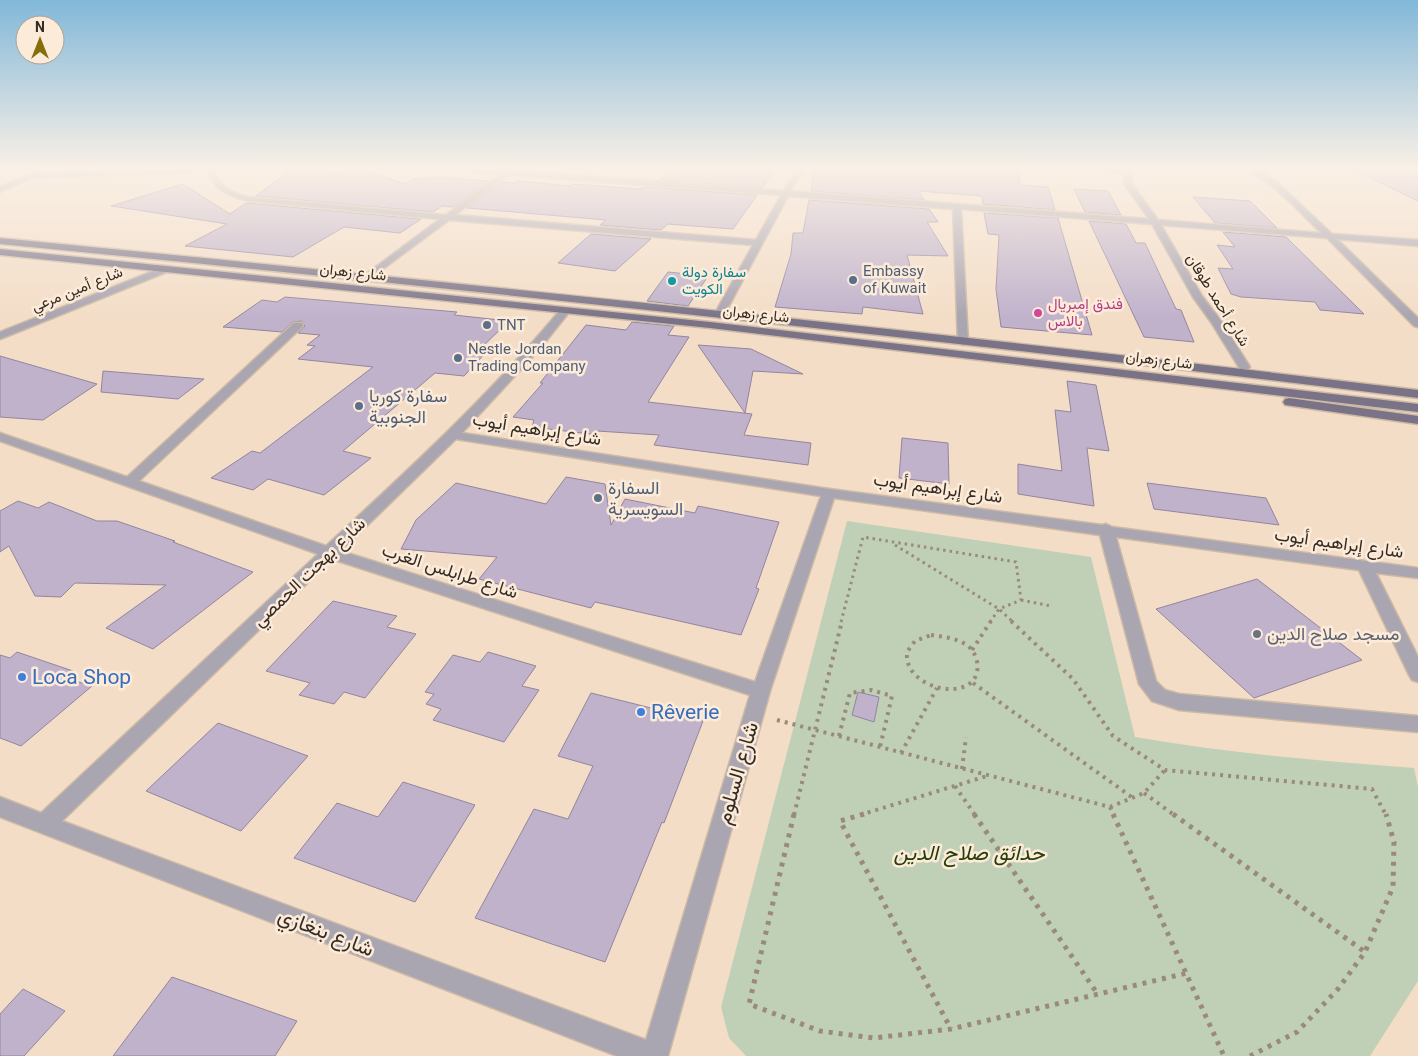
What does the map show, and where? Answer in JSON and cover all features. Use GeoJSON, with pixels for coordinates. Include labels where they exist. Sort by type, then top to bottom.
{"type":"FeatureCollection","features":[{"type":"Feature","properties":{"kind":"main road","name":"شارع زهران"},"geometry":{"type":"LineString","coordinates":[[0,241],[368,277],[1221,370],[1418,394]]}},
{"type":"Feature","properties":{"kind":"main road","name":"شارع زهران"},"geometry":{"type":"LineString","coordinates":[[0,252],[710,325],[1418,408]]}},
{"type":"Feature","properties":{"kind":"main road"},"geometry":{"type":"LineString","coordinates":[[1221,370],[1244,367],[1418,384]]}},
{"type":"Feature","properties":{"kind":"main road"},"geometry":{"type":"LineString","coordinates":[[1188,380],[1230,393],[1418,420]]}},
{"type":"Feature","properties":{"kind":"street"},"geometry":{"type":"LineString","coordinates":[[368,277],[446,219]]}},
{"type":"Feature","properties":{"kind":"street"},"geometry":{"type":"LineString","coordinates":[[476,219],[759,243]]}},
{"type":"Feature","properties":{"kind":"street"},"geometry":{"type":"LineString","coordinates":[[719,315],[771,219]]}},
{"type":"Feature","properties":{"kind":"street"},"geometry":{"type":"LineString","coordinates":[[958,219],[963,342]]}},
{"type":"Feature","properties":{"kind":"street"},"geometry":{"type":"LineString","coordinates":[[1119,219],[1418,243]]}},
{"type":"Feature","properties":{"kind":"street","name":"شارع أحمد طوقان"},"geometry":{"type":"LineString","coordinates":[[1153,219],[1198,297],[1216,321],[1244,367]]}},
{"type":"Feature","properties":{"kind":"street"},"geometry":{"type":"LineString","coordinates":[[1313,219],[1418,324]]}},
{"type":"Feature","properties":{"kind":"street","name":"شارع أمين مرعي"},"geometry":{"type":"LineString","coordinates":[[0,336],[166,269]]}},
{"type":"Feature","properties":{"kind":"street","name":"شارع بهجت الحمصي"},"geometry":{"type":"LineString","coordinates":[[44,824],[453,435],[534,349],[565,311]]}},
{"type":"Feature","properties":{"kind":"street"},"geometry":{"type":"LineString","coordinates":[[129,483],[298,325]]}},
{"type":"Feature","properties":{"kind":"street","name":"شارع إبراهيم أيوب"},"geometry":{"type":"LineString","coordinates":[[453,435],[829,492],[1418,572]]}},
{"type":"Feature","properties":{"kind":"street","name":"شارع طرابلس الغرب"},"geometry":{"type":"LineString","coordinates":[[0,437],[330,553],[761,691]]}},
{"type":"Feature","properties":{"kind":"street","name":"شارع السلوم"},"geometry":{"type":"LineString","coordinates":[[653,1056],[761,691],[829,492]]}},
{"type":"Feature","properties":{"kind":"street"},"geometry":{"type":"LineString","coordinates":[[1106,529],[1148,684],[1158,696],[1179,702],[1418,724]]}},
{"type":"Feature","properties":{"kind":"street"},"geometry":{"type":"LineString","coordinates":[[1364,565],[1418,674]]}},
{"type":"Feature","properties":{"kind":"street","name":"شارع بنغازي"},"geometry":{"type":"LineString","coordinates":[[0,807],[653,1056]]}},
{"type":"Feature","properties":{"kind":"path"},"geometry":{"type":"LineString","coordinates":[[1021,600],[1016,562],[892,544],[863,537],[814,729],[749,1004],[820,1031],[874,1038],[951,1029],[1188,973]]}},
{"type":"Feature","properties":{"kind":"path"},"geometry":{"type":"LineString","coordinates":[[892,544],[999,609],[1073,679],[1113,736],[1165,770],[1372,789],[1385,811],[1394,842],[1393,887],[1365,952],[1338,989],[1297,1032],[1250,1056]]}},
{"type":"Feature","properties":{"kind":"path"},"geometry":{"type":"LineString","coordinates":[[972,650],[999,609],[1021,600],[1051,606]]}},
{"type":"Feature","properties":{"kind":"path"},"geometry":{"type":"LineString","coordinates":[[942,635],[963,643],[972,650],[980,666],[978,675],[972,683],[963,688],[951,690],[937,688],[925,683],[908,666],[906,657],[907,648],[921,637],[942,635]]}},
{"type":"Feature","properties":{"kind":"path"},"geometry":{"type":"LineString","coordinates":[[972,683],[1132,798]]}},
{"type":"Feature","properties":{"kind":"path"},"geometry":{"type":"LineString","coordinates":[[901,753],[937,688]]}},
{"type":"Feature","properties":{"kind":"path"},"geometry":{"type":"LineString","coordinates":[[839,736],[850,693],[871,690],[892,696],[880,747]]}},
{"type":"Feature","properties":{"kind":"path"},"geometry":{"type":"LineString","coordinates":[[754,714],[1110,808],[1144,793],[1165,770]]}},
{"type":"Feature","properties":{"kind":"path"},"geometry":{"type":"LineString","coordinates":[[962,769],[966,737]]}},
{"type":"Feature","properties":{"kind":"path"},"geometry":{"type":"LineString","coordinates":[[951,1029],[840,820],[988,776]]}},
{"type":"Feature","properties":{"kind":"path"},"geometry":{"type":"LineString","coordinates":[[955,786],[1098,993]]}},
{"type":"Feature","properties":{"kind":"path"},"geometry":{"type":"LineString","coordinates":[[1144,793],[1365,952]]}},
{"type":"Feature","properties":{"kind":"path"},"geometry":{"type":"LineString","coordinates":[[1110,808],[1188,973],[1224,1056]]}},
{"type":"Feature","properties":{"kind":"green space","name":"حدائق صلاح الدين"},"geometry":{"type":"Polygon","coordinates":[[[847,521],[1091,557],[1135,737],[1204,748],[1274,756],[1414,768],[1418,787],[1418,981],[1370,1056],[746,1056],[729,1038],[721,1007],[847,521]]]}},
{"type":"Feature","properties":{"kind":"building"},"geometry":{"type":"Polygon","coordinates":[[[197,219],[421,219],[400,233],[344,227],[293,257],[185,246],[227,224],[197,219]]]}},
{"type":"Feature","properties":{"kind":"building"},"geometry":{"type":"Polygon","coordinates":[[[598,219],[740,219],[733,229],[668,224],[661,230],[600,225],[606,220],[598,219]]]}},
{"type":"Feature","properties":{"kind":"building"},"geometry":{"type":"Polygon","coordinates":[[[805,219],[936,219],[938,222],[927,222],[948,256],[907,255],[923,314],[863,307],[862,314],[775,307],[791,254],[793,233],[803,233],[805,219]]]}},
{"type":"Feature","properties":{"kind":"building"},"geometry":{"type":"Polygon","coordinates":[[[985,219],[1058,219],[1092,335],[1001,327],[996,289],[999,235],[988,234],[985,219]]]}},
{"type":"Feature","properties":{"kind":"building"},"geometry":{"type":"Polygon","coordinates":[[[1212,219],[1268,219],[1277,228],[1215,223],[1212,219]]]}},
{"type":"Feature","properties":{"kind":"building"},"geometry":{"type":"Polygon","coordinates":[[[1089,221],[1126,224],[1136,243],[1145,243],[1176,309],[1181,310],[1194,342],[1144,337],[1089,221]]]}},
{"type":"Feature","properties":{"kind":"building"},"geometry":{"type":"Polygon","coordinates":[[[1223,232],[1286,237],[1364,314],[1320,310],[1315,302],[1241,297],[1231,294],[1218,268],[1233,269],[1217,245],[1235,247],[1223,232]]]}},
{"type":"Feature","properties":{"kind":"building"},"geometry":{"type":"Polygon","coordinates":[[[591,234],[651,239],[615,271],[558,263],[591,234]]]}},
{"type":"Feature","properties":{"kind":"building","name":"سفارة دولة الكويت"},"geometry":{"type":"Polygon","coordinates":[[[668,272],[708,276],[688,306],[647,301],[668,272]]]}},
{"type":"Feature","properties":{"kind":"building"},"geometry":{"type":"Polygon","coordinates":[[[285,297],[457,312],[454,315],[509,321],[483,346],[491,347],[464,376],[435,373],[343,451],[371,458],[324,495],[268,479],[253,490],[211,478],[252,451],[260,453],[373,367],[298,359],[315,346],[307,345],[320,335],[298,333],[305,326],[302,321],[293,322],[282,332],[223,327],[262,300],[277,302],[285,297]]]}},
{"type":"Feature","properties":{"kind":"building"},"geometry":{"type":"Polygon","coordinates":[[[632,322],[674,326],[668,335],[689,337],[648,402],[752,414],[744,435],[811,443],[808,465],[654,445],[659,435],[597,431],[598,435],[532,427],[534,420],[513,417],[543,383],[540,383],[586,325],[626,330],[632,322]]]}},
{"type":"Feature","properties":{"kind":"building"},"geometry":{"type":"Polygon","coordinates":[[[698,345],[751,349],[803,374],[753,371],[745,413],[698,345]]]}},
{"type":"Feature","properties":{"kind":"building"},"geometry":{"type":"Polygon","coordinates":[[[0,356],[97,384],[43,420],[0,417],[0,356]]]}},
{"type":"Feature","properties":{"kind":"building"},"geometry":{"type":"Polygon","coordinates":[[[103,371],[204,379],[178,399],[101,392],[103,371]]]}},
{"type":"Feature","properties":{"kind":"building"},"geometry":{"type":"Polygon","coordinates":[[[1067,381],[1096,385],[1109,451],[1087,448],[1094,506],[1018,494],[1018,464],[1062,471],[1055,410],[1071,412],[1067,381]]]}},
{"type":"Feature","properties":{"kind":"building"},"geometry":{"type":"Polygon","coordinates":[[[902,438],[948,443],[949,484],[899,478],[902,438]]]}},
{"type":"Feature","properties":{"kind":"building"},"geometry":{"type":"Polygon","coordinates":[[[566,477],[605,484],[611,525],[625,499],[695,513],[698,506],[779,522],[756,588],[759,589],[741,635],[595,602],[591,608],[479,579],[497,557],[401,549],[416,520],[456,483],[546,504],[566,477]]]}},
{"type":"Feature","properties":{"kind":"building"},"geometry":{"type":"Polygon","coordinates":[[[1147,483],[1266,498],[1279,525],[1154,509],[1147,483]]]}},
{"type":"Feature","properties":{"kind":"building"},"geometry":{"type":"Polygon","coordinates":[[[18,501],[38,508],[49,502],[97,521],[117,521],[175,541],[173,542],[253,572],[153,649],[106,628],[166,585],[75,583],[61,597],[35,596],[9,546],[0,552],[0,511],[18,501]]]}},
{"type":"Feature","properties":{"kind":"building","name":"مسجد صلاح الدين"},"geometry":{"type":"Polygon","coordinates":[[[1257,579],[1362,660],[1254,698],[1156,609],[1257,579]]]}},
{"type":"Feature","properties":{"kind":"building"},"geometry":{"type":"Polygon","coordinates":[[[333,601],[397,616],[387,627],[416,634],[365,698],[344,692],[334,704],[299,695],[310,683],[266,671],[333,601]]]}},
{"type":"Feature","properties":{"kind":"building"},"geometry":{"type":"Polygon","coordinates":[[[17,652],[73,671],[65,678],[92,686],[21,746],[0,738],[0,655],[10,658],[17,652]]]}},
{"type":"Feature","properties":{"kind":"building"},"geometry":{"type":"Polygon","coordinates":[[[488,652],[536,666],[522,686],[539,690],[504,742],[433,720],[441,709],[426,704],[434,694],[425,692],[453,655],[480,662],[488,652]]]}},
{"type":"Feature","properties":{"kind":"building"},"geometry":{"type":"Polygon","coordinates":[[[858,692],[879,697],[874,722],[852,715],[858,692]]]}},
{"type":"Feature","properties":{"kind":"building"},"geometry":{"type":"Polygon","coordinates":[[[591,693],[703,721],[664,823],[662,822],[605,962],[475,918],[534,809],[568,819],[593,766],[558,756],[591,693]]]}},
{"type":"Feature","properties":{"kind":"building"},"geometry":{"type":"Polygon","coordinates":[[[218,723],[308,756],[241,831],[146,791],[218,723]]]}},
{"type":"Feature","properties":{"kind":"building"},"geometry":{"type":"Polygon","coordinates":[[[403,782],[475,805],[415,902],[294,858],[337,803],[378,817],[403,782]]]}},
{"type":"Feature","properties":{"kind":"building"},"geometry":{"type":"Polygon","coordinates":[[[172,977],[297,1021],[275,1056],[113,1056],[172,977]]]}},
{"type":"Feature","properties":{"kind":"building"},"geometry":{"type":"Polygon","coordinates":[[[23,989],[65,1011],[24,1056],[0,1056],[0,1014],[23,989]]]}},
{"type":"Feature","properties":{"kind":"place","name":"Embassy of Kuwait"},"geometry":{"type":"Point","coordinates":[853,280]}},
{"type":"Feature","properties":{"kind":"place","name":"سفارة دولة الكويت"},"geometry":{"type":"Point","coordinates":[672,281]}},
{"type":"Feature","properties":{"kind":"place","name":"فندق إمبريال بالاس"},"geometry":{"type":"Point","coordinates":[1038,313]}},
{"type":"Feature","properties":{"kind":"place","name":"TNT"},"geometry":{"type":"Point","coordinates":[487,325]}},
{"type":"Feature","properties":{"kind":"place","name":"Nestle Jordan Trading Company"},"geometry":{"type":"Point","coordinates":[458,358]}},
{"type":"Feature","properties":{"kind":"place","name":"سفارة كوريا الجنوبية"},"geometry":{"type":"Point","coordinates":[359,406]}},
{"type":"Feature","properties":{"kind":"place","name":"السفارة السويسرية"},"geometry":{"type":"Point","coordinates":[598,498]}},
{"type":"Feature","properties":{"kind":"place","name":"مسجد صلاح الدين"},"geometry":{"type":"Point","coordinates":[1257,634]}},
{"type":"Feature","properties":{"kind":"place","name":"Loca Shop"},"geometry":{"type":"Point","coordinates":[22,677]}},
{"type":"Feature","properties":{"kind":"place","name":"Rêverie"},"geometry":{"type":"Point","coordinates":[641,712]}}]}
